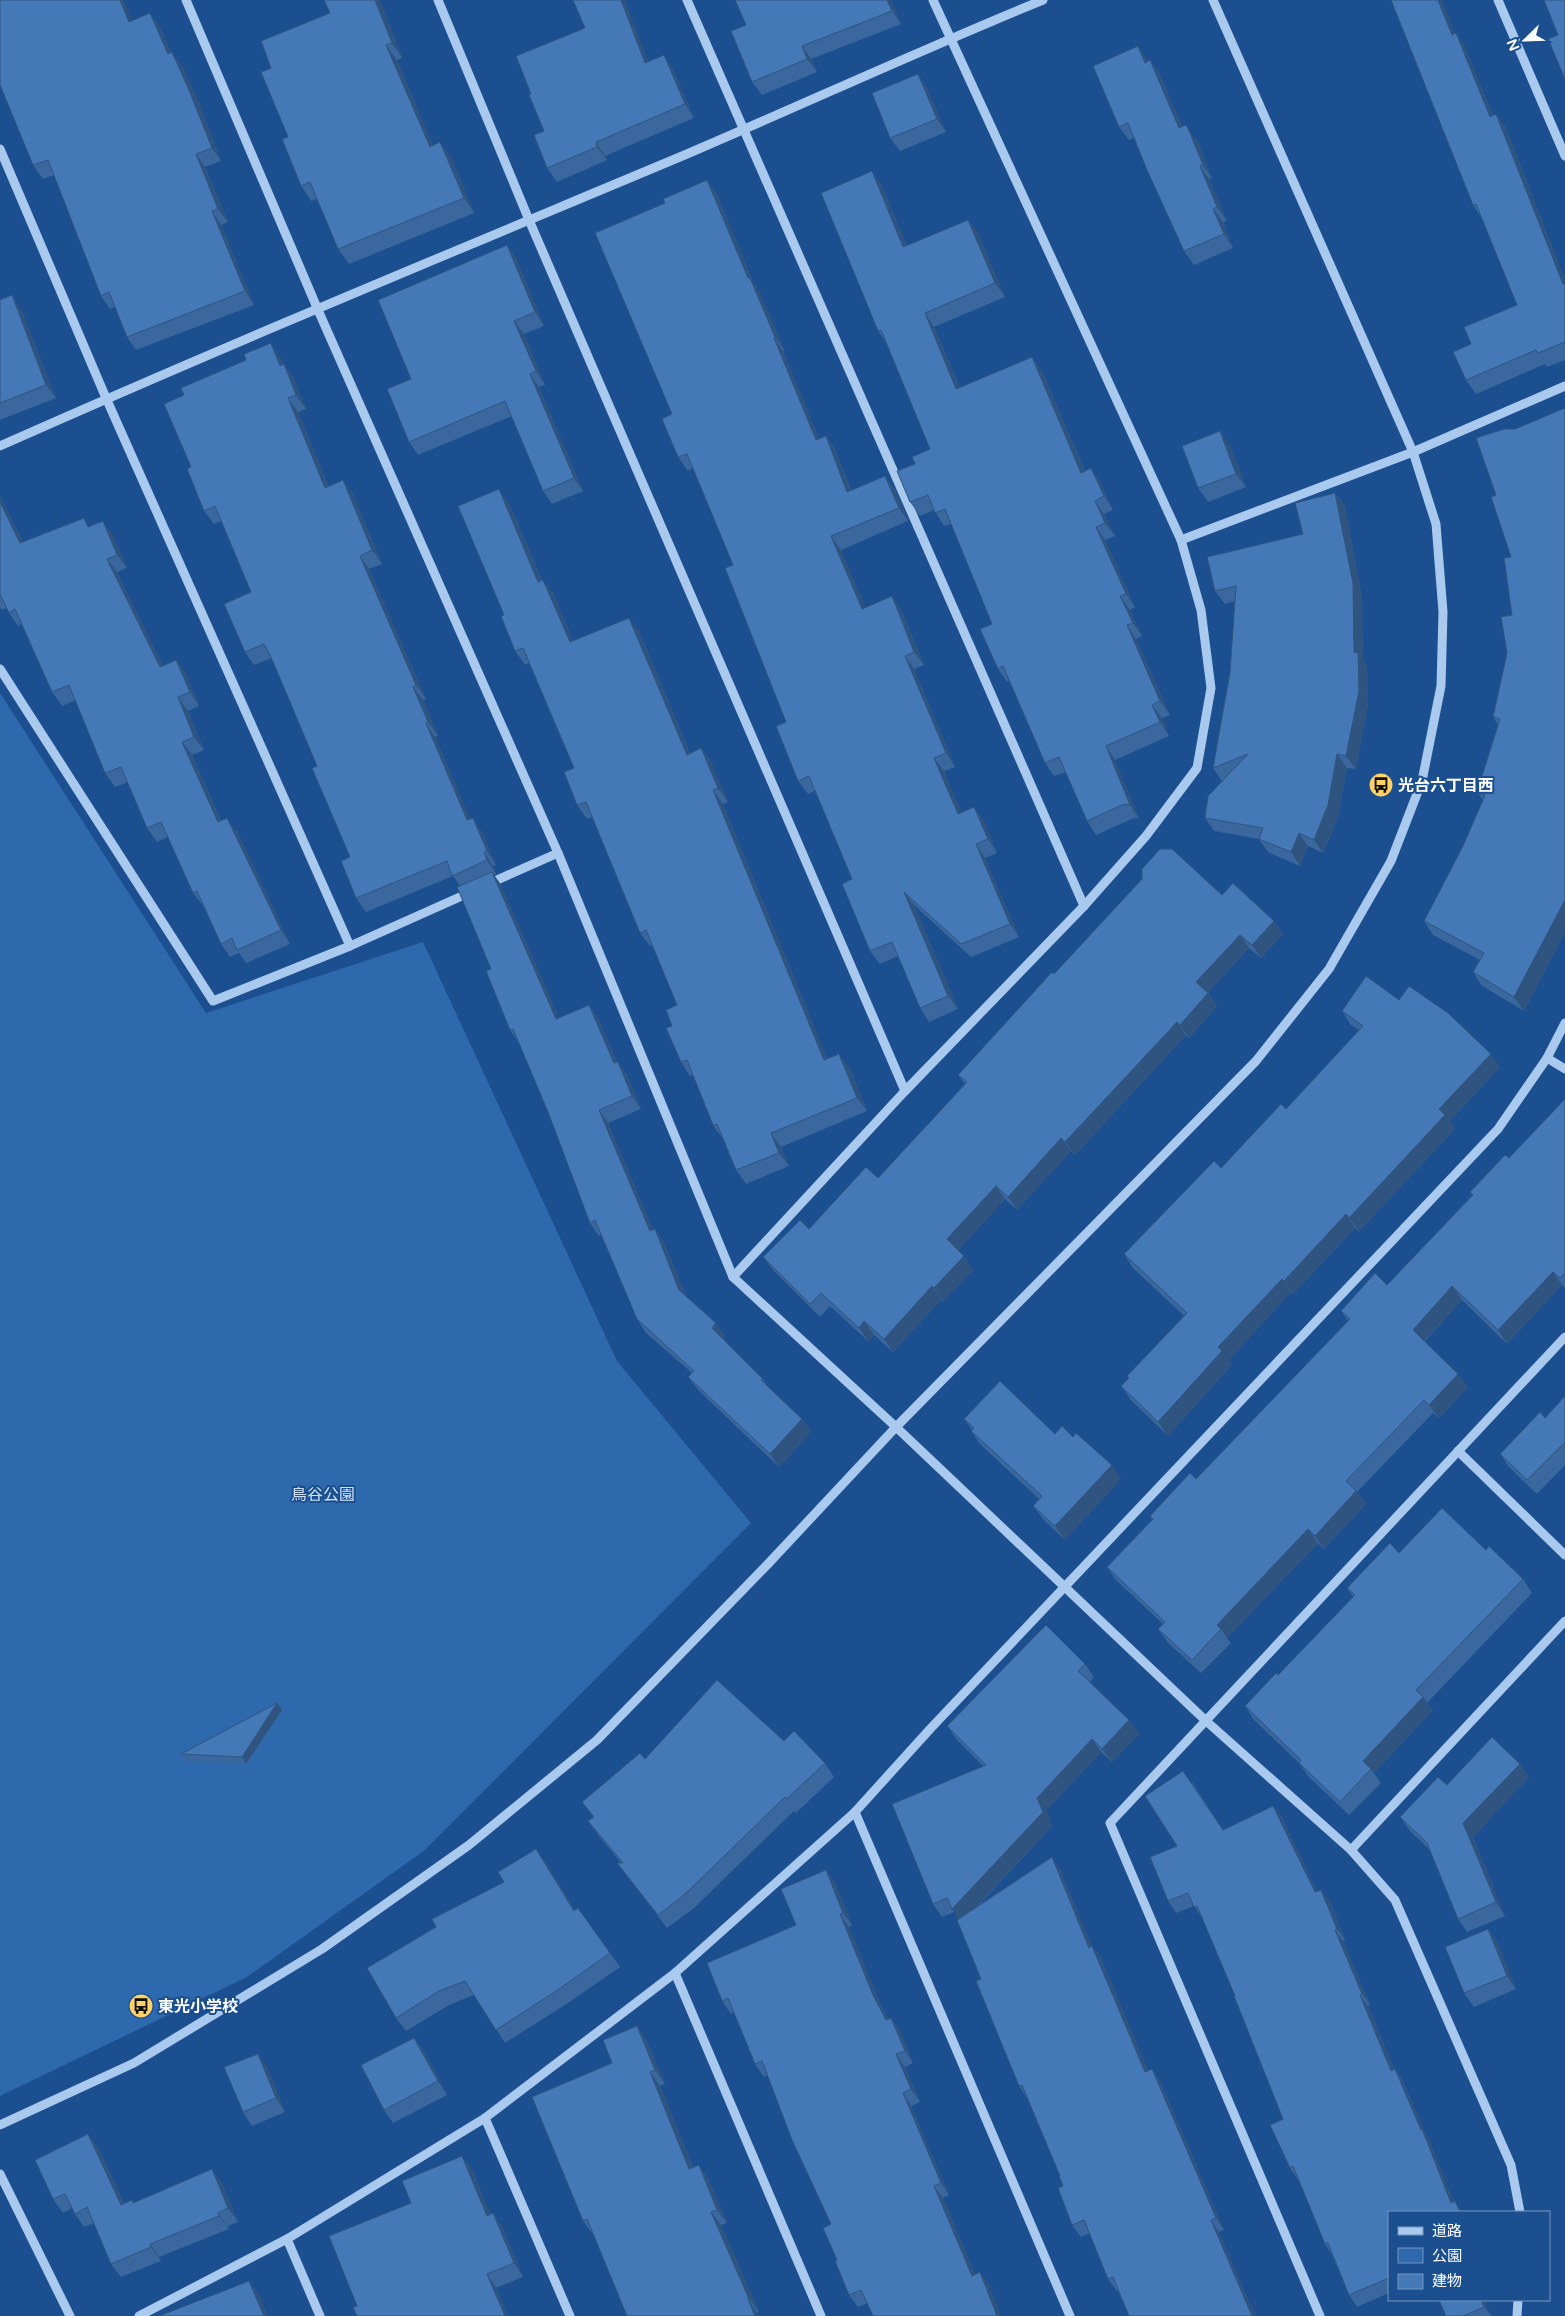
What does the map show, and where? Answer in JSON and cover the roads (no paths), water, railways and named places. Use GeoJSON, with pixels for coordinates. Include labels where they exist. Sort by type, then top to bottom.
{"type":"FeatureCollection","features":[{"type":"Feature","properties":{"kind":"street"},"geometry":{"type":"LineString","coordinates":[[186,0],[318,310],[558,853],[733,1277],[1205,1720],[1352,1850],[1395,1900],[1511,2165],[1520,2211]]}},
{"type":"Feature","properties":{"kind":"street"},"geometry":{"type":"LineString","coordinates":[[438,0],[529,220],[905,1091]]}},
{"type":"Feature","properties":{"kind":"street"},"geometry":{"type":"LineString","coordinates":[[687,0],[1084,906]]}},
{"type":"Feature","properties":{"kind":"street"},"geometry":{"type":"LineString","coordinates":[[733,1277],[905,1091],[1084,906],[1146,836],[1197,768],[1211,688],[1201,610],[1181,540],[933,0]]}},
{"type":"Feature","properties":{"kind":"street"},"geometry":{"type":"LineString","coordinates":[[0,446],[106,398],[743,130],[949,38],[1043,0]]}},
{"type":"Feature","properties":{"kind":"street"},"geometry":{"type":"LineString","coordinates":[[0,2124],[134,2063],[322,1950],[469,1845],[597,1740],[766,1566],[896,1428],[1256,1061],[1329,969],[1391,861],[1422,781],[1442,686],[1443,612],[1436,524],[1413,452],[1212,0]]}},
{"type":"Feature","properties":{"kind":"street"},"geometry":{"type":"LineString","coordinates":[[1498,0],[1565,156]]}},
{"type":"Feature","properties":{"kind":"street"},"geometry":{"type":"LineString","coordinates":[[0,149],[106,398],[350,946]]}},
{"type":"Feature","properties":{"kind":"street"},"geometry":{"type":"LineString","coordinates":[[1181,540],[1413,452],[1565,386]]}},
{"type":"Feature","properties":{"kind":"street"},"geometry":{"type":"LineString","coordinates":[[0,669],[213,1001],[350,946],[558,853]]}},
{"type":"Feature","properties":{"kind":"street"},"geometry":{"type":"LineString","coordinates":[[139,2316],[287,2239],[485,2118],[675,1973],[855,1812],[931,1728],[1498,1129],[1547,1058],[1565,1023]]}},
{"type":"Feature","properties":{"kind":"street"},"geometry":{"type":"LineString","coordinates":[[1547,1058],[1565,1069]]}},
{"type":"Feature","properties":{"kind":"street"},"geometry":{"type":"LineString","coordinates":[[1320,2316],[1110,1823],[1565,1337]]}},
{"type":"Feature","properties":{"kind":"street"},"geometry":{"type":"LineString","coordinates":[[1458,1451],[1565,1555]]}},
{"type":"Feature","properties":{"kind":"street"},"geometry":{"type":"LineString","coordinates":[[1352,1850],[1565,1621]]}},
{"type":"Feature","properties":{"kind":"street"},"geometry":{"type":"LineString","coordinates":[[855,1812],[1070,2316]]}},
{"type":"Feature","properties":{"kind":"street"},"geometry":{"type":"LineString","coordinates":[[675,1973],[821,2316]]}},
{"type":"Feature","properties":{"kind":"street"},"geometry":{"type":"LineString","coordinates":[[485,2118],[570,2316]]}},
{"type":"Feature","properties":{"kind":"street"},"geometry":{"type":"LineString","coordinates":[[0,2174],[70,2316]]}},
{"type":"Feature","properties":{"kind":"street"},"geometry":{"type":"LineString","coordinates":[[287,2239],[320,2316]]}},
{"type":"Feature","properties":{"kind":"street"},"geometry":{"type":"LineString","coordinates":[[1518,2301],[1518,2316]]}},
{"type":"Feature","properties":{"kind":"place","name":"光台六丁目西"},"geometry":{"type":"Point","coordinates":[1381,785]}},
{"type":"Feature","properties":{"kind":"place","name":"東光小学校"},"geometry":{"type":"Point","coordinates":[141,2006]}},
{"type":"Feature","properties":{"kind":"park label","name":"鳥谷公園"},"geometry":{"type":"Point","coordinates":[323,1494]}}]}
